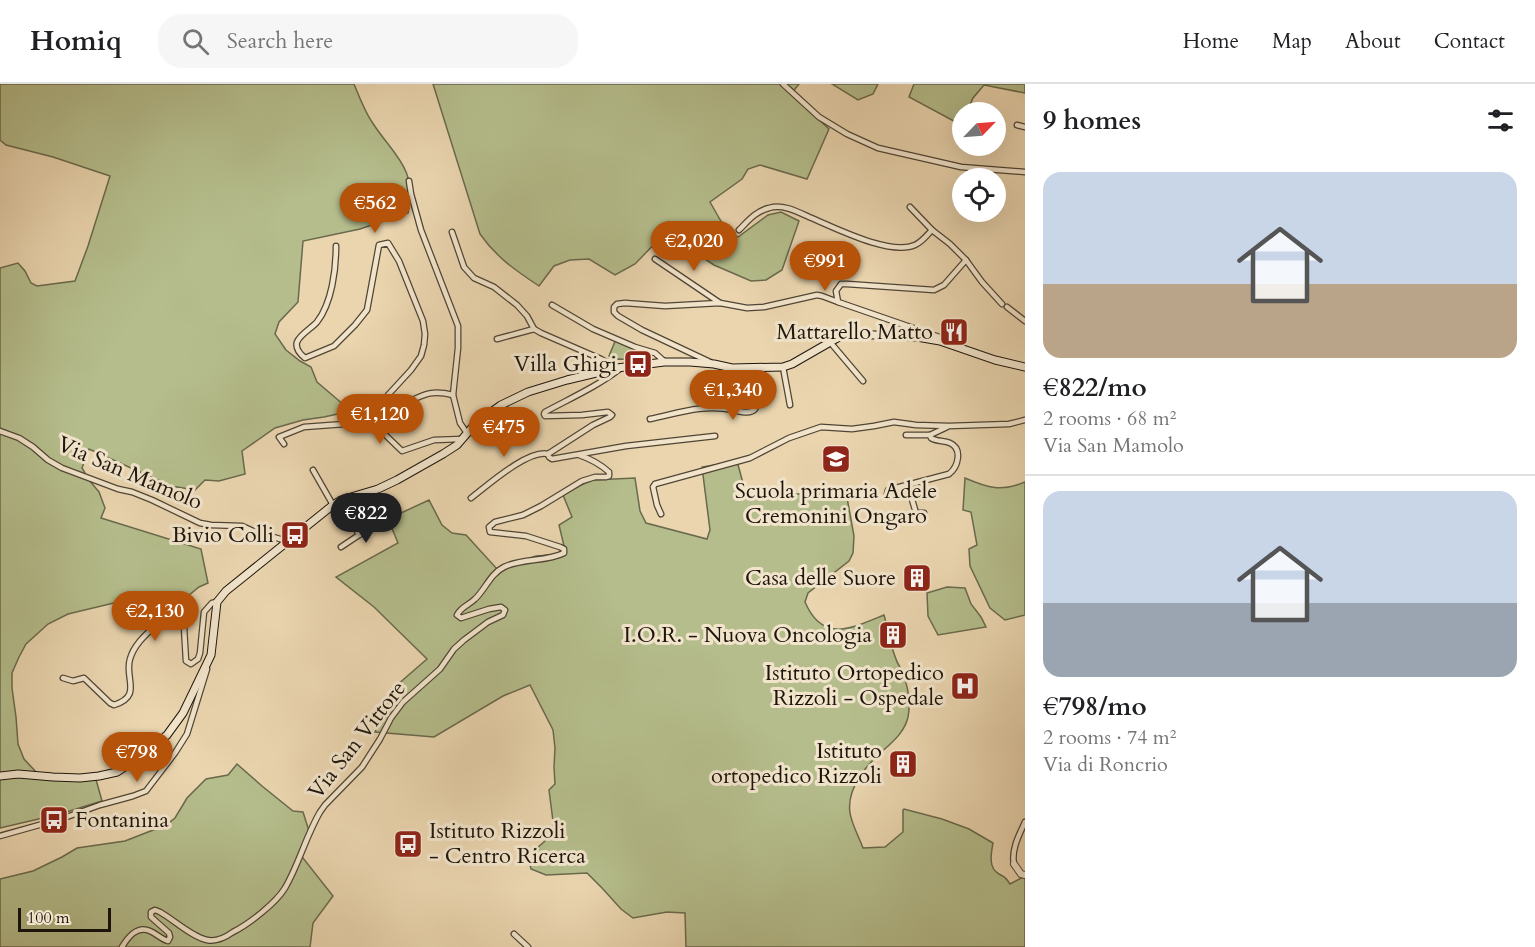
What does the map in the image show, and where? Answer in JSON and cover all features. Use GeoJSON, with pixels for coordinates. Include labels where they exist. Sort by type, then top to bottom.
{"type":"FeatureCollection","features":[{"type":"Feature","properties":{"kind":"main road"},"geometry":{"type":"LineString","coordinates":[[0,776],[18,774],[80,778],[108,775],[125,768],[147,752],[167,735],[178,720],[211,655],[218,602],[233,585],[333,505],[398,480],[443,454],[457,445],[476,423],[501,405],[528,392],[620,368],[664,362],[714,364],[732,368],[783,367],[845,335],[854,334],[917,337],[940,341],[962,350],[1025,367]]}},
{"type":"Feature","properties":{"kind":"street"},"geometry":{"type":"LineString","coordinates":[[783,84],[819,117],[847,134],[878,148],[961,167],[1025,172]]}},
{"type":"Feature","properties":{"kind":"street"},"geometry":{"type":"LineString","coordinates":[[1017,125],[1025,127]]}},
{"type":"Feature","properties":{"kind":"street"},"geometry":{"type":"LineString","coordinates":[[284,444],[279,437],[304,427],[372,422],[402,452],[434,440],[464,436],[453,395],[458,327],[421,230],[409,181]]}},
{"type":"Feature","properties":{"kind":"street"},"geometry":{"type":"LineString","coordinates":[[739,230],[753,215],[766,208],[778,206],[789,208],[851,235],[894,248],[918,244],[932,230]]}},
{"type":"Feature","properties":{"kind":"street"},"geometry":{"type":"LineString","coordinates":[[910,207],[966,260],[982,282],[1005,305],[1025,321]]}},
{"type":"Feature","properties":{"kind":"street"},"geometry":{"type":"LineString","coordinates":[[452,231],[465,267],[474,278],[494,287],[517,305],[527,316],[534,329],[620,368],[591,388],[545,412],[545,416],[556,417],[608,412],[612,415],[548,454]]}},
{"type":"Feature","properties":{"kind":"street"},"geometry":{"type":"LineString","coordinates":[[336,246],[333,282],[326,305],[318,321],[298,341],[297,347],[300,354],[305,358],[334,346],[367,310],[379,245],[388,243],[399,261],[423,321],[425,334],[421,356],[388,395],[402,405],[429,393],[440,392],[453,395]]}},
{"type":"Feature","properties":{"kind":"street"},"geometry":{"type":"LineString","coordinates":[[655,259],[720,303]]}},
{"type":"Feature","properties":{"kind":"street"},"geometry":{"type":"LineString","coordinates":[[838,303],[836,291],[841,285],[847,284],[934,290],[944,285],[966,260]]}},
{"type":"Feature","properties":{"kind":"street"},"geometry":{"type":"LineString","coordinates":[[714,364],[634,326],[618,316],[614,312],[614,307],[624,303],[665,306],[720,303],[747,309],[818,295],[945,339],[962,350]]}},
{"type":"Feature","properties":{"kind":"street"},"geometry":{"type":"LineString","coordinates":[[552,305],[593,329],[655,353],[664,362]]}},
{"type":"Feature","properties":{"kind":"street"},"geometry":{"type":"LineString","coordinates":[[497,339],[534,329]]}},
{"type":"Feature","properties":{"kind":"street"},"geometry":{"type":"LineString","coordinates":[[830,342],[864,381]]}},
{"type":"Feature","properties":{"kind":"street"},"geometry":{"type":"LineString","coordinates":[[783,367],[790,405]]}},
{"type":"Feature","properties":{"kind":"street"},"geometry":{"type":"LineString","coordinates":[[650,419],[705,407],[749,412],[755,410],[758,403],[756,368]]}},
{"type":"Feature","properties":{"kind":"street"},"geometry":{"type":"LineString","coordinates":[[661,514],[653,493],[655,484],[750,458],[789,438],[821,427],[852,429],[894,422],[949,426],[1009,424],[1025,420]]}},
{"type":"Feature","properties":{"kind":"street"},"geometry":{"type":"LineString","coordinates":[[906,435],[930,435],[949,426]]}},
{"type":"Feature","properties":{"kind":"street","name":"Via San Mamolo"},"geometry":{"type":"LineString","coordinates":[[0,431],[19,438],[48,460],[69,471],[152,500],[200,523],[242,526],[286,541]]}},
{"type":"Feature","properties":{"kind":"street"},"geometry":{"type":"LineString","coordinates":[[924,513],[916,513],[911,496],[904,491],[889,496],[887,494],[888,490],[953,471],[958,455],[956,448],[948,442],[930,438],[930,435]]}},
{"type":"Feature","properties":{"kind":"street"},"geometry":{"type":"LineString","coordinates":[[471,498],[519,461],[543,452],[552,459],[626,446],[715,436]]}},
{"type":"Feature","properties":{"kind":"street","name":"Via San Vittore"},"geometry":{"type":"LineString","coordinates":[[122,947],[129,936],[146,929],[168,942],[169,933],[151,916],[151,912],[155,910],[197,936],[212,941],[242,927],[278,897],[285,889],[320,812],[362,767],[403,702],[440,669],[454,649],[488,622],[503,615],[505,610],[501,607],[489,609],[461,618],[457,615],[459,610],[476,599],[494,575],[503,568],[564,553],[564,549],[560,547],[526,536],[490,532],[489,527],[495,522],[523,515],[582,481],[609,476],[609,472],[603,466],[579,455]]}},
{"type":"Feature","properties":{"kind":"street"},"geometry":{"type":"LineString","coordinates":[[313,470],[333,505]]}},
{"type":"Feature","properties":{"kind":"street"},"geometry":{"type":"LineString","coordinates":[[341,500],[359,535]]}},
{"type":"Feature","properties":{"kind":"street"},"geometry":{"type":"LineString","coordinates":[[342,547],[379,524]]}},
{"type":"Feature","properties":{"kind":"street"},"geometry":{"type":"LineString","coordinates":[[63,678],[73,681],[84,678],[110,703],[119,704],[127,699],[131,690],[129,661],[135,646],[173,606],[178,602],[182,605],[186,661],[191,664],[198,659],[200,653],[204,612],[212,603],[218,602]]}},
{"type":"Feature","properties":{"kind":"street"},"geometry":{"type":"LineString","coordinates":[[0,836],[146,791],[187,734],[211,655]]}},
{"type":"Feature","properties":{"kind":"street"},"geometry":{"type":"LineString","coordinates":[[1023,875],[1012,861],[1015,846],[1025,822]]}},
{"type":"Feature","properties":{"kind":"street"},"geometry":{"type":"LineString","coordinates":[[1023,875],[1025,867]]}},
{"type":"Feature","properties":{"kind":"street"},"geometry":{"type":"LineString","coordinates":[[514,934],[528,947]]}},
{"type":"Feature","properties":{"kind":"green space"},"geometry":{"type":"Polygon","coordinates":[[[0,84],[354,84],[369,117],[407,173],[410,198],[408,213],[360,229],[303,241],[298,302],[279,322],[275,334],[286,350],[311,367],[317,382],[351,411],[275,428],[242,451],[245,474],[219,481],[205,480],[195,490],[171,486],[89,449],[82,468],[99,492],[105,508],[101,518],[201,549],[208,583],[188,596],[118,602],[68,614],[48,624],[26,644],[12,673],[18,744],[24,759],[38,774],[95,776],[102,801],[60,814],[0,828],[0,268],[18,263],[31,283],[37,286],[75,281],[110,176],[53,157],[6,145],[0,140],[0,84]]]}},
{"type":"Feature","properties":{"kind":"green space"},"geometry":{"type":"Polygon","coordinates":[[[433,84],[799,84],[791,94],[829,129],[807,179],[760,165],[748,169],[742,179],[710,202],[726,230],[738,237],[768,215],[781,212],[799,221],[782,270],[766,280],[751,281],[714,265],[665,233],[635,264],[615,275],[589,259],[570,260],[554,266],[539,286],[506,263],[480,234],[433,84]]]}},
{"type":"Feature","properties":{"kind":"green space"},"geometry":{"type":"Polygon","coordinates":[[[832,84],[878,84],[873,94],[858,100],[832,84]]]}},
{"type":"Feature","properties":{"kind":"green space"},"geometry":{"type":"Polygon","coordinates":[[[914,84],[1025,84],[1025,93],[984,85],[971,102],[952,102],[952,120],[909,97],[914,84]]]}},
{"type":"Feature","properties":{"kind":"green space"},"geometry":{"type":"Polygon","coordinates":[[[616,339],[649,351],[647,354],[632,358],[614,358],[609,356],[616,339]]]}},
{"type":"Feature","properties":{"kind":"green space"},"geometry":{"type":"Polygon","coordinates":[[[737,461],[747,498],[846,492],[854,536],[853,553],[849,561],[808,593],[805,602],[820,624],[829,628],[850,628],[884,615],[894,654],[906,683],[909,700],[907,722],[894,741],[866,768],[852,794],[850,813],[863,848],[885,847],[903,832],[904,809],[969,829],[993,843],[991,860],[993,868],[1010,884],[1025,876],[1025,947],[686,947],[685,913],[667,912],[633,918],[621,909],[587,873],[546,875],[531,869],[528,856],[545,841],[554,829],[549,790],[555,784],[555,748],[553,730],[530,685],[503,696],[434,737],[375,732],[396,686],[427,659],[374,607],[336,577],[398,543],[388,519],[429,500],[442,525],[452,533],[466,535],[497,569],[536,556],[566,554],[559,525],[572,517],[563,495],[593,480],[635,478],[640,511],[646,523],[707,539],[710,530],[702,467],[737,461]]]}},
{"type":"Feature","properties":{"kind":"green space"},"geometry":{"type":"Polygon","coordinates":[[[965,478],[995,488],[1025,482],[1025,615],[1005,620],[990,608],[970,566],[969,549],[977,545],[971,512],[963,510],[965,478]]]}},
{"type":"Feature","properties":{"kind":"green space"},"geometry":{"type":"Polygon","coordinates":[[[947,587],[965,588],[971,604],[986,627],[938,635],[928,616],[927,593],[947,587]]]}},
{"type":"Feature","properties":{"kind":"green space"},"geometry":{"type":"Polygon","coordinates":[[[237,764],[293,811],[303,812],[309,831],[299,853],[333,896],[313,923],[310,947],[0,947],[0,879],[33,871],[77,848],[125,841],[166,825],[175,818],[187,798],[206,779],[228,775],[237,764]]]}},
{"type":"Feature","properties":{"kind":"place","name":"Mattarello Matto"},"geometry":{"type":"Point","coordinates":[954,332]}},
{"type":"Feature","properties":{"kind":"place","name":"Villa Ghigi"},"geometry":{"type":"Point","coordinates":[638,364]}},
{"type":"Feature","properties":{"kind":"place","name":"Scuola primaria Adele Cremonini Ongaro"},"geometry":{"type":"Point","coordinates":[836,459]}},
{"type":"Feature","properties":{"kind":"place","name":"Bivio Colli"},"geometry":{"type":"Point","coordinates":[295,535]}},
{"type":"Feature","properties":{"kind":"place","name":"Casa delle Suore"},"geometry":{"type":"Point","coordinates":[917,578]}},
{"type":"Feature","properties":{"kind":"place","name":"I.O.R. - Nuova Oncologia"},"geometry":{"type":"Point","coordinates":[893,635]}},
{"type":"Feature","properties":{"kind":"place","name":"Istituto Ortopedico Rizzoli - Ospedale"},"geometry":{"type":"Point","coordinates":[965,686]}},
{"type":"Feature","properties":{"kind":"place","name":"Istituto ortopedico Rizzoli"},"geometry":{"type":"Point","coordinates":[903,764]}},
{"type":"Feature","properties":{"kind":"place","name":"Fontanina"},"geometry":{"type":"Point","coordinates":[54,820]}},
{"type":"Feature","properties":{"kind":"place","name":"Istituto Rizzoli - Centro Ricerca"},"geometry":{"type":"Point","coordinates":[408,844]}}]}
